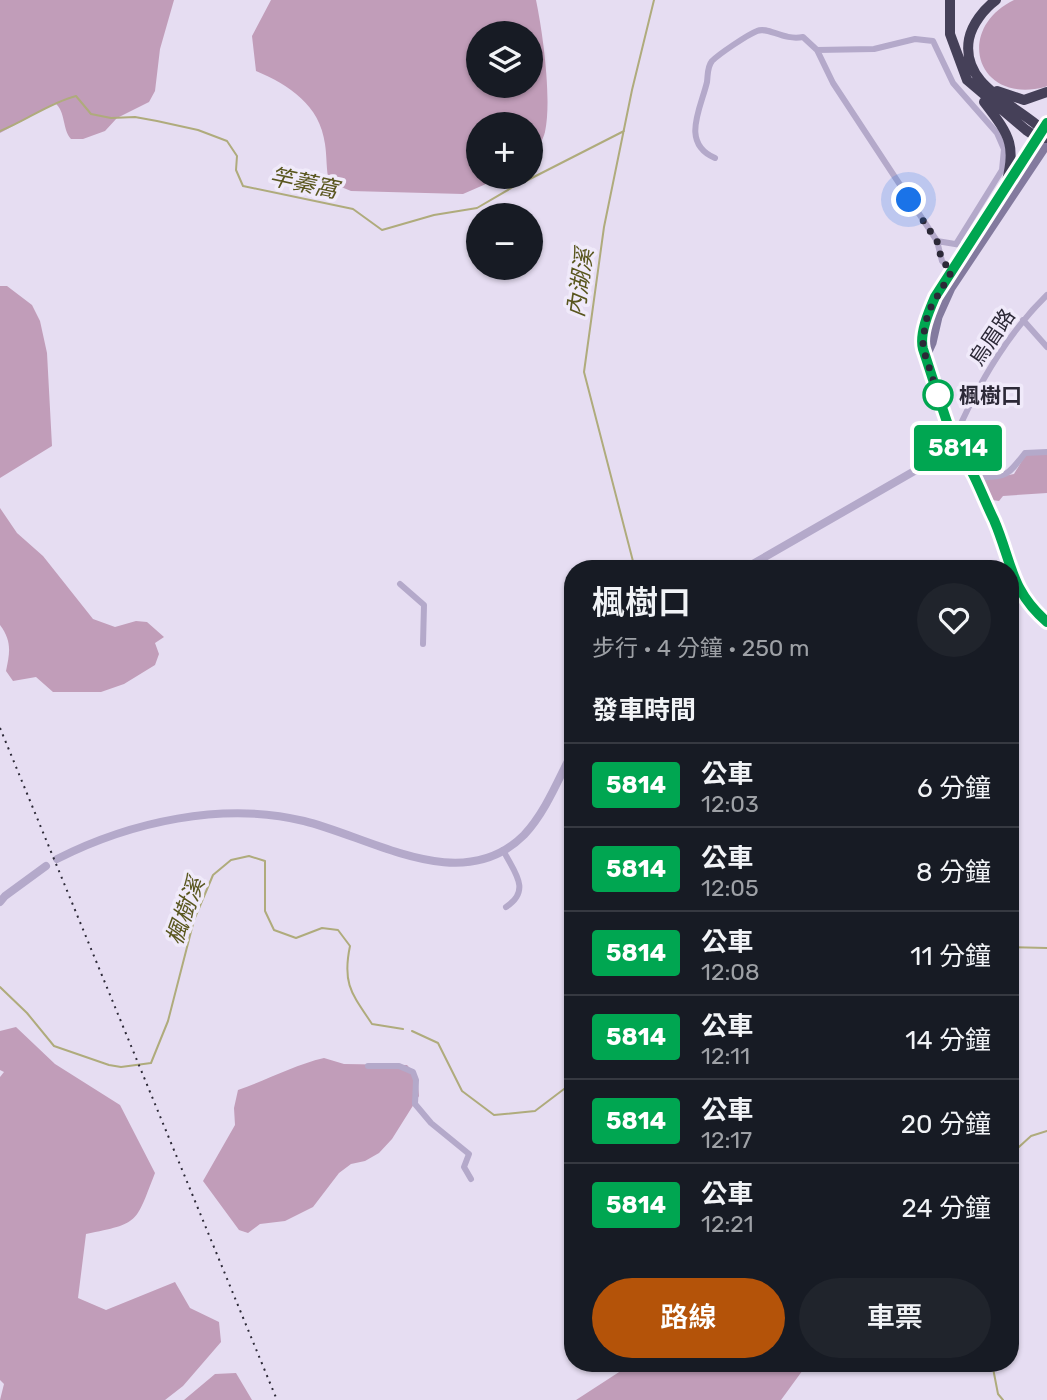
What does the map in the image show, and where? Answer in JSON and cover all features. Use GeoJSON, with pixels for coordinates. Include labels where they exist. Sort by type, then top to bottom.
{"type":"FeatureCollection","features":[{"type":"Feature","properties":{"kind":"highway"},"geometry":{"type":"LineString","coordinates":[[950,0],[950,34],[957,58],[1004,128],[1011,144],[1013,160],[1005,190]]}},
{"type":"Feature","properties":{"kind":"highway"},"geometry":{"type":"LineString","coordinates":[[996,0],[985,9],[970,36],[968,51],[971,76],[1045,134]]}},
{"type":"Feature","properties":{"kind":"highway"},"geometry":{"type":"LineString","coordinates":[[971,76],[1017,99],[1024,100],[1047,92]]}},
{"type":"Feature","properties":{"kind":"main road"},"geometry":{"type":"LineString","coordinates":[[1008,560],[975,478],[954,441],[946,413],[936,392],[923,348],[923,338],[928,312],[952,271],[1045,134]]}},
{"type":"Feature","properties":{"kind":"main road"},"geometry":{"type":"LineString","coordinates":[[926,354],[951,288],[1045,134]]}},
{"type":"Feature","properties":{"kind":"main road"},"geometry":{"type":"LineString","coordinates":[[1019,591],[1047,622]]}},
{"type":"Feature","properties":{"kind":"street"},"geometry":{"type":"LineString","coordinates":[[715,158],[703,150],[695,131],[695,119],[710,62],[761,30],[792,40],[803,37],[817,50],[833,83],[937,241],[942,261],[952,271]]}},
{"type":"Feature","properties":{"kind":"street"},"geometry":{"type":"LineString","coordinates":[[817,50],[874,49],[915,39],[933,41],[953,83],[997,133],[1004,149],[1002,170],[956,244]]}},
{"type":"Feature","properties":{"kind":"street"},"geometry":{"type":"LineString","coordinates":[[937,241],[967,246]]}},
{"type":"Feature","properties":{"kind":"street","name":"烏眉路"},"geometry":{"type":"LineString","coordinates":[[954,441],[963,419],[1004,347],[1023,320],[1047,295]]}},
{"type":"Feature","properties":{"kind":"street"},"geometry":{"type":"LineString","coordinates":[[1023,320],[1047,347]]}},
{"type":"Feature","properties":{"kind":"street"},"geometry":{"type":"LineString","coordinates":[[760,560],[944,454],[954,441]]}},
{"type":"Feature","properties":{"kind":"street"},"geometry":{"type":"LineString","coordinates":[[975,478],[1005,475],[1014,470],[1025,453],[1047,453]]}},
{"type":"Feature","properties":{"kind":"street"},"geometry":{"type":"LineString","coordinates":[[400,584],[424,605],[423,644]]}},
{"type":"Feature","properties":{"kind":"street"},"geometry":{"type":"LineString","coordinates":[[57,859],[155,823],[226,814],[304,821],[436,863],[488,858],[522,836],[532,824],[564,767]]}},
{"type":"Feature","properties":{"kind":"street"},"geometry":{"type":"LineString","coordinates":[[502,850],[518,880],[520,891],[517,900],[506,907]]}},
{"type":"Feature","properties":{"kind":"street"},"geometry":{"type":"LineString","coordinates":[[0,902],[46,866]]}},
{"type":"Feature","properties":{"kind":"street"},"geometry":{"type":"LineString","coordinates":[[368,1066],[399,1066],[413,1072],[416,1080],[415,1104],[431,1123],[469,1154],[464,1167],[471,1179]]}},
{"type":"Feature","properties":{"kind":"shaded area"},"geometry":{"type":"Polygon","coordinates":[[[0,0],[174,0],[160,49],[155,91],[149,102],[117,118],[105,131],[83,139],[71,139],[61,111],[55,103],[0,133],[0,0]]]}},
{"type":"Feature","properties":{"kind":"shaded area"},"geometry":{"type":"Polygon","coordinates":[[[271,0],[536,0],[540,21],[466,21],[466,98],[543,98],[543,42],[548,102],[544,135],[543,137],[543,112],[466,112],[466,189],[474,189],[463,194],[351,191],[329,182],[322,130],[310,107],[291,90],[256,71],[252,36],[271,0]]]}},
{"type":"Feature","properties":{"kind":"shaded area"},"geometry":{"type":"Polygon","coordinates":[[[1014,0],[1047,0],[1045,87],[1021,90],[1003,85],[989,75],[981,61],[979,45],[984,28],[995,13],[1014,0]]]}},
{"type":"Feature","properties":{"kind":"shaded area"},"geometry":{"type":"Polygon","coordinates":[[[0,286],[7,286],[32,305],[40,321],[47,353],[52,446],[0,478],[0,286]]]}},
{"type":"Feature","properties":{"kind":"shaded area"},"geometry":{"type":"Polygon","coordinates":[[[1047,453],[1047,493],[1003,496],[999,501],[992,500],[983,480],[1014,474],[1026,454],[1047,453]]]}},
{"type":"Feature","properties":{"kind":"shaded area"},"geometry":{"type":"Polygon","coordinates":[[[0,508],[17,533],[43,556],[93,619],[115,627],[136,621],[147,622],[164,637],[155,643],[159,654],[155,665],[124,684],[101,692],[53,692],[36,677],[13,681],[6,671],[9,647],[7,636],[0,625],[0,508]]]}},
{"type":"Feature","properties":{"kind":"shaded area"},"geometry":{"type":"Polygon","coordinates":[[[16,1027],[55,1064],[120,1105],[155,1173],[139,1212],[133,1218],[117,1227],[86,1234],[78,1298],[106,1310],[175,1282],[190,1308],[219,1322],[221,1342],[183,1386],[165,1400],[0,1400],[4,1384],[0,1380],[0,1077],[4,1072],[0,1070],[0,1031],[16,1027]]]}},
{"type":"Feature","properties":{"kind":"shaded area"},"geometry":{"type":"Polygon","coordinates":[[[324,1058],[344,1064],[407,1065],[417,1076],[419,1096],[392,1139],[379,1153],[365,1161],[351,1164],[339,1173],[313,1207],[285,1221],[260,1224],[248,1233],[239,1230],[203,1181],[235,1125],[234,1108],[238,1090],[324,1058]]]}},
{"type":"Feature","properties":{"kind":"shaded area"},"geometry":{"type":"Polygon","coordinates":[[[619,1372],[801,1372],[781,1400],[576,1400],[619,1372]]]}},
{"type":"Feature","properties":{"kind":"shaded area"},"geometry":{"type":"Polygon","coordinates":[[[236,1373],[252,1400],[184,1400],[215,1374],[236,1373]]]}},
{"type":"Feature","properties":{"kind":"waterway","name":"內湖溪"},"geometry":{"type":"LineString","coordinates":[[633,560],[584,372],[604,227],[632,90],[654,0]]}},
{"type":"Feature","properties":{"kind":"waterway","name":"竿蓁窩"},"geometry":{"type":"LineString","coordinates":[[0,131],[76,96],[91,114],[157,121],[198,130],[227,141],[237,156],[236,170],[243,186],[353,209],[382,230],[434,215],[477,208],[510,189]]}},
{"type":"Feature","properties":{"kind":"waterway","name":"竿蓁窩"},"geometry":{"type":"LineString","coordinates":[[543,172],[624,131]]}},
{"type":"Feature","properties":{"kind":"waterway","name":"楓樹溪"},"geometry":{"type":"LineString","coordinates":[[0,987],[27,1013],[54,1046],[109,1065],[121,1067],[151,1063],[168,1021],[194,920],[213,875],[231,860],[249,856],[265,861],[265,911],[274,930],[296,938],[322,928],[338,930],[350,946],[347,970],[351,988],[372,1024],[403,1029]]}},
{"type":"Feature","properties":{"kind":"waterway","name":"內湖溪"},"geometry":{"type":"LineString","coordinates":[[1019,947],[1047,948]]}},
{"type":"Feature","properties":{"kind":"waterway","name":"楓樹溪"},"geometry":{"type":"LineString","coordinates":[[412,1031],[438,1043],[462,1091],[494,1115],[535,1111],[564,1089]]}},
{"type":"Feature","properties":{"kind":"waterway","name":"內湖溪"},"geometry":{"type":"LineString","coordinates":[[1019,1147],[1031,1136],[1047,1131]]}},
{"type":"Feature","properties":{"kind":"waterway","name":"內湖溪"},"geometry":{"type":"LineString","coordinates":[[994,1372],[998,1394],[1003,1400]]}},
{"type":"Feature","properties":{"kind":"railway"},"geometry":{"type":"LineString","coordinates":[[0,728],[277,1400]]}},
{"type":"Feature","properties":{"kind":"bus line","name":"5814"},"geometry":{"type":"LineString","coordinates":[[1008,560],[975,478],[954,441],[946,413],[936,392],[923,348],[923,338],[928,312],[935,297],[1047,123]]}},
{"type":"Feature","properties":{"kind":"bus line","name":"5814"},"geometry":{"type":"LineString","coordinates":[[1019,591],[1033,610],[1047,622]]}},
{"type":"Feature","properties":{"kind":"place","name":"楓樹口"},"geometry":{"type":"Point","coordinates":[938,395]}},
{"type":"Feature","properties":{"kind":"route"},"geometry":{"type":"LineString","coordinates":[[909,200],[937,241],[942,261],[952,271],[928,312],[923,338],[923,348],[938,395]]}}]}
